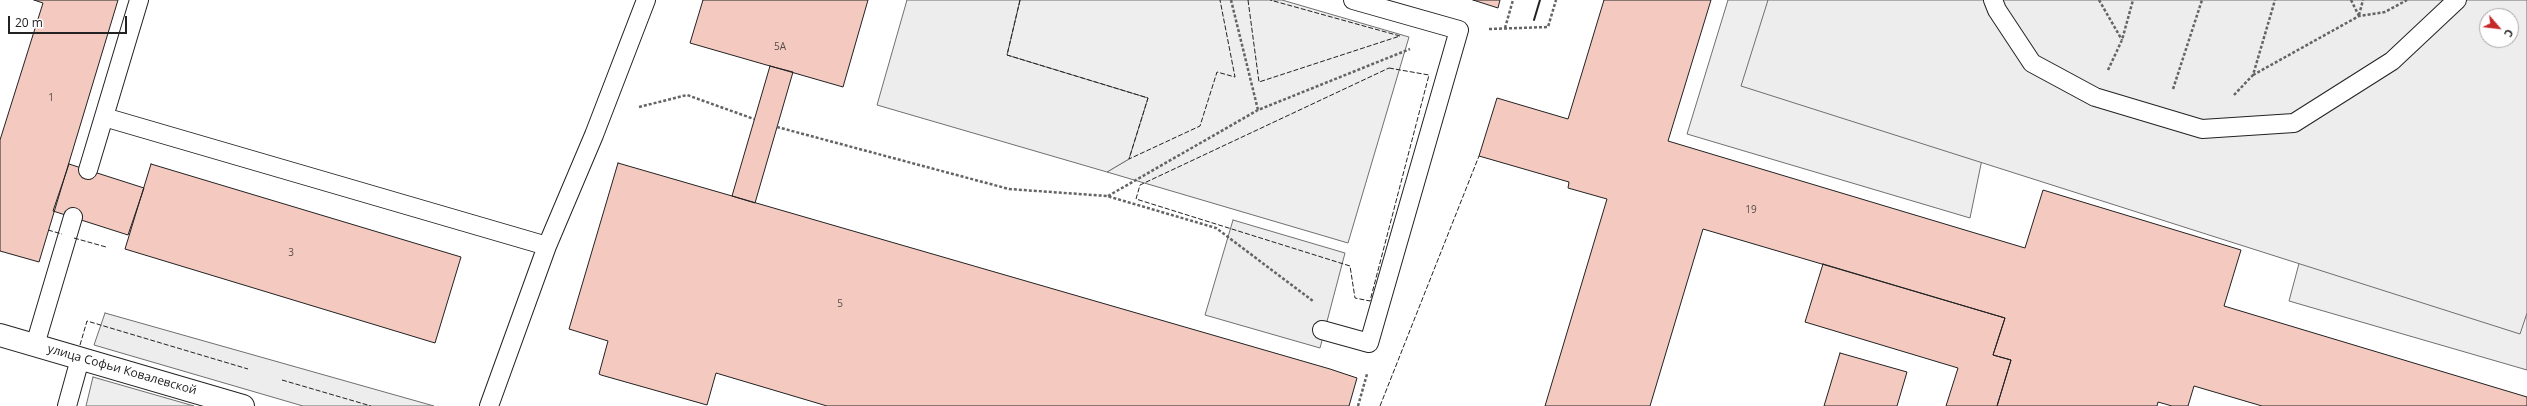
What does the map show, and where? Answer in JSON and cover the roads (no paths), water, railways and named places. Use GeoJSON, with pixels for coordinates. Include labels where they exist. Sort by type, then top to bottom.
{"type":"FeatureCollection","features":[{"type":"Feature","properties":{"kind":"street","name":"улица Софьи Ковалевской"},"geometry":{"type":"LineString","coordinates":[[0,335],[244,406]]}},
{"type":"Feature","properties":{"kind":"lane"},"geometry":{"type":"LineString","coordinates":[[88,170],[139,0]]}},
{"type":"Feature","properties":{"kind":"lane"},"geometry":{"type":"LineString","coordinates":[[489,406],[547,246],[646,0]]}},
{"type":"Feature","properties":{"kind":"lane"},"geometry":{"type":"LineString","coordinates":[[1322,330],[1369,343],[1459,30],[1353,0]]}},
{"type":"Feature","properties":{"kind":"lane"},"geometry":{"type":"LineString","coordinates":[[1993,0],[1997,10],[2032,63],[2095,98],[2202,129],[2294,123],[2392,61],[2456,0]]}},
{"type":"Feature","properties":{"kind":"lane"},"geometry":{"type":"LineString","coordinates":[[104,117],[547,246]]}},
{"type":"Feature","properties":{"kind":"lane"},"geometry":{"type":"LineString","coordinates":[[35,345],[73,217]]}},
{"type":"Feature","properties":{"kind":"lane"},"geometry":{"type":"LineString","coordinates":[[67,406],[80,359]]}}]}
